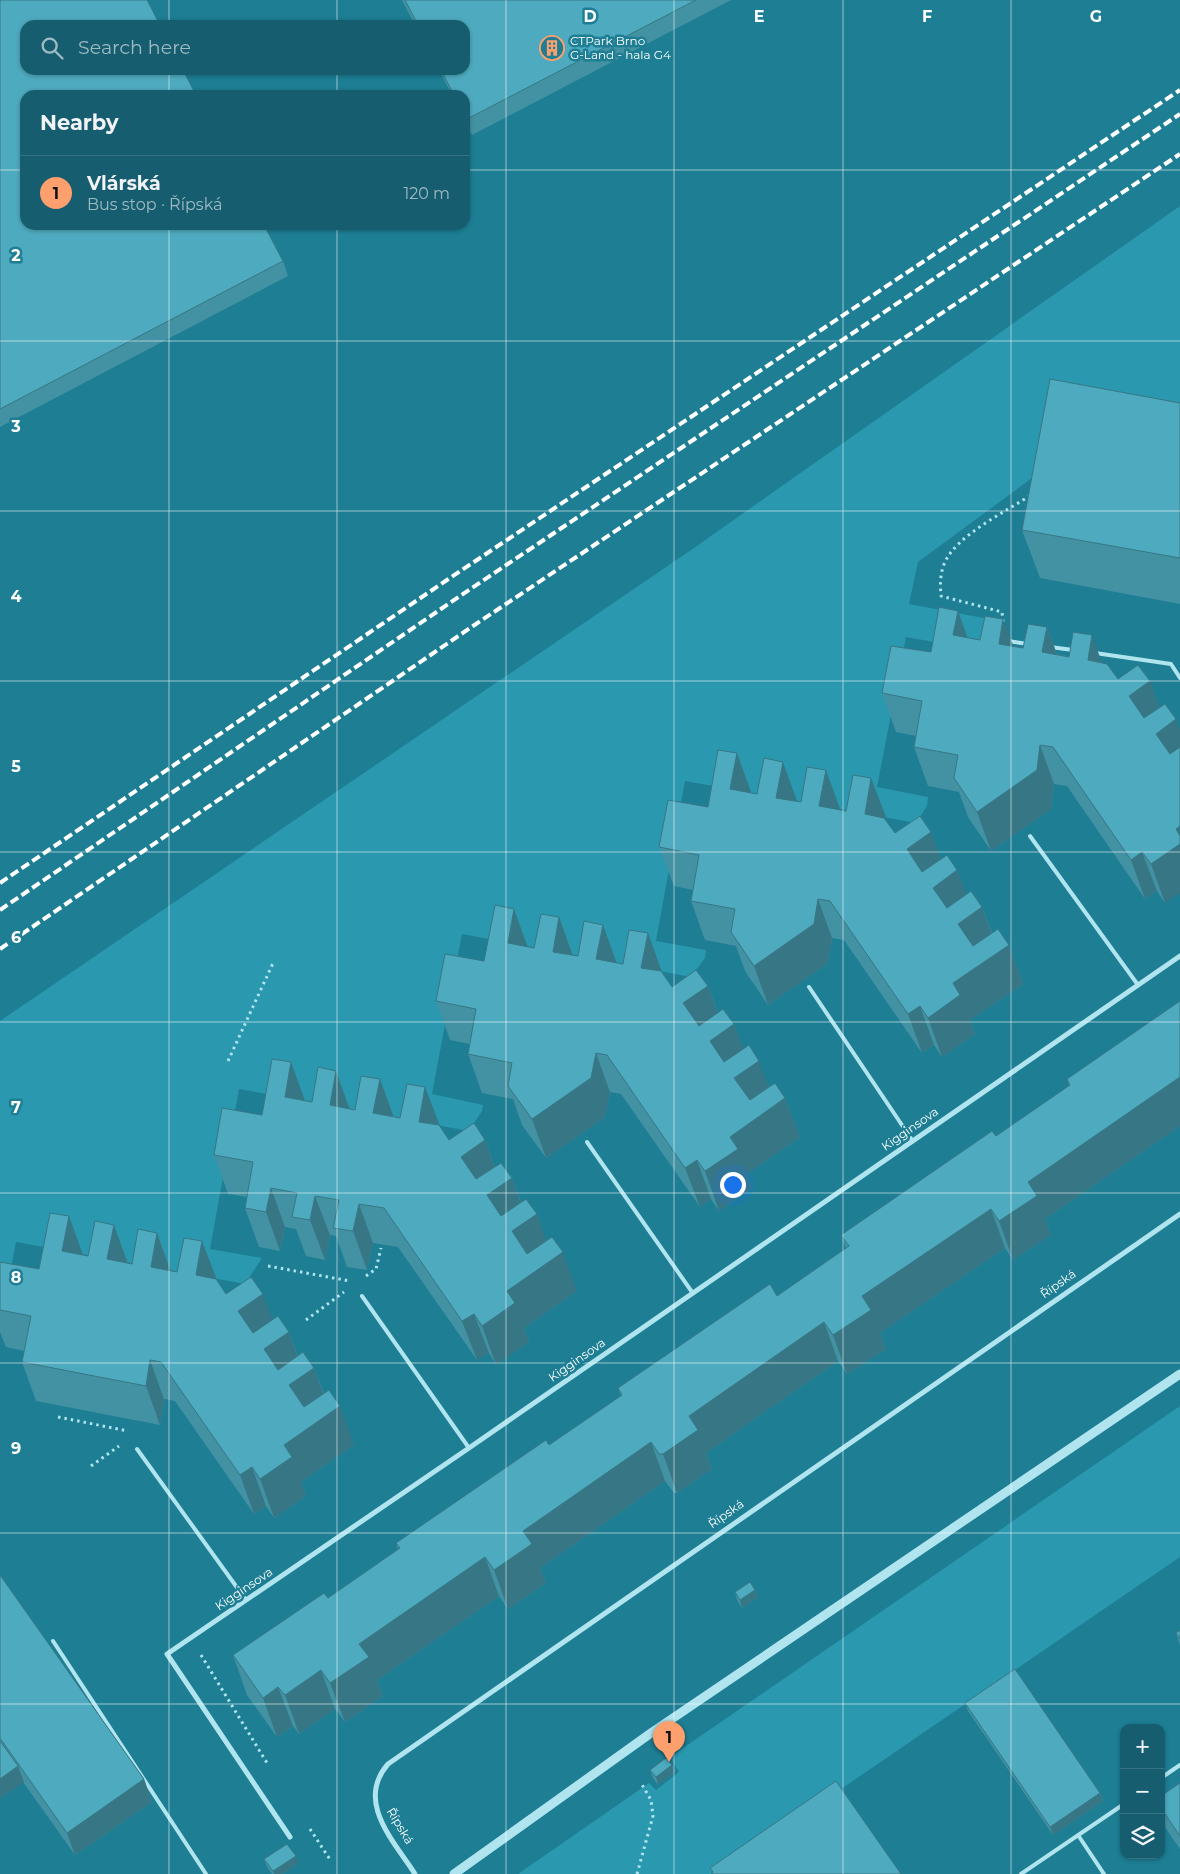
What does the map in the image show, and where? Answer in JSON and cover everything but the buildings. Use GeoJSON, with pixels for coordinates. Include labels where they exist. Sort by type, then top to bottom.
{"type":"FeatureCollection","features":[{"type":"Feature","properties":{"kind":"street","name":"Kigginsova"},"geometry":{"type":"LineString","coordinates":[[290,1837],[167,1654],[469,1448],[1180,956]]}},
{"type":"Feature","properties":{"kind":"street","name":"Řípská"},"geometry":{"type":"LineString","coordinates":[[415,1874],[376,1809],[378,1780],[388,1764],[1180,1214]]}},
{"type":"Feature","properties":{"kind":"street"},"geometry":{"type":"LineString","coordinates":[[454,1874],[651,1733],[1180,1374]]}},
{"type":"Feature","properties":{"kind":"lane"},"geometry":{"type":"LineString","coordinates":[[1003,640],[1033,644]]}},
{"type":"Feature","properties":{"kind":"lane"},"geometry":{"type":"LineString","coordinates":[[1043,646],[1082,651]]}},
{"type":"Feature","properties":{"kind":"lane"},"geometry":{"type":"LineString","coordinates":[[1092,653],[1171,664],[1180,678]]}},
{"type":"Feature","properties":{"kind":"lane"},"geometry":{"type":"LineString","coordinates":[[1030,836],[1138,985]]}},
{"type":"Feature","properties":{"kind":"lane"},"geometry":{"type":"LineString","coordinates":[[809,987],[912,1140]]}},
{"type":"Feature","properties":{"kind":"lane"},"geometry":{"type":"LineString","coordinates":[[587,1142],[692,1292]]}},
{"type":"Feature","properties":{"kind":"lane"},"geometry":{"type":"LineString","coordinates":[[362,1296],[469,1448]]}},
{"type":"Feature","properties":{"kind":"lane"},"geometry":{"type":"LineString","coordinates":[[137,1448],[246,1600]]}},
{"type":"Feature","properties":{"kind":"lane"},"geometry":{"type":"LineString","coordinates":[[53,1641],[206,1874]]}},
{"type":"Feature","properties":{"kind":"lane"},"geometry":{"type":"LineString","coordinates":[[1165,1775],[1180,1765]]}},
{"type":"Feature","properties":{"kind":"lane"},"geometry":{"type":"LineString","coordinates":[[1021,1874],[1120,1807]]}},
{"type":"Feature","properties":{"kind":"lane"},"geometry":{"type":"LineString","coordinates":[[1078,1835],[1104,1874]]}},
{"type":"Feature","properties":{"kind":"path"},"geometry":{"type":"LineString","coordinates":[[1003,640],[1002,612],[941,596],[940,581],[945,561],[960,542],[1034,493]]}},
{"type":"Feature","properties":{"kind":"path"},"geometry":{"type":"LineString","coordinates":[[228,1061],[274,961]]}},
{"type":"Feature","properties":{"kind":"path"},"geometry":{"type":"LineString","coordinates":[[363,1278],[376,1269],[381,1248]]}},
{"type":"Feature","properties":{"kind":"path"},"geometry":{"type":"LineString","coordinates":[[268,1266],[357,1282],[306,1320]]}},
{"type":"Feature","properties":{"kind":"path"},"geometry":{"type":"LineString","coordinates":[[58,1417],[130,1431]]}},
{"type":"Feature","properties":{"kind":"path"},"geometry":{"type":"LineString","coordinates":[[91,1466],[122,1444]]}},
{"type":"Feature","properties":{"kind":"path"},"geometry":{"type":"LineString","coordinates":[[190,1638],[272,1770]]}},
{"type":"Feature","properties":{"kind":"path"},"geometry":{"type":"LineString","coordinates":[[637,1874],[653,1816],[651,1800],[641,1783]]}},
{"type":"Feature","properties":{"kind":"path"},"geometry":{"type":"LineString","coordinates":[[308,1826],[331,1862]]}},
{"type":"Feature","properties":{"kind":"shaded area"},"geometry":{"type":"Polygon","coordinates":[[[1180,206],[1180,448],[1062,456],[918,562],[909,604],[1000,621],[995,653],[906,637],[877,787],[928,797],[927,806],[916,823],[685,781],[656,941],[706,950],[705,958],[691,977],[462,934],[432,1094],[483,1105],[482,1111],[469,1131],[239,1089],[210,1249],[262,1258],[245,1284],[16,1242],[0,1326],[0,1021],[691,550],[1180,206]]]}},
{"type":"Feature","properties":{"kind":"shaded area"},"geometry":{"type":"Polygon","coordinates":[[[1180,1406],[1180,1557],[717,1874],[518,1874],[649,1783],[656,1790],[679,1772],[670,1757],[1180,1406]]]}},
{"type":"Feature","properties":{"kind":"railway"},"geometry":{"type":"LineString","coordinates":[[0,883],[447,580],[1180,90]]}},
{"type":"Feature","properties":{"kind":"railway"},"geometry":{"type":"LineString","coordinates":[[0,910],[460,596],[1180,114]]}},
{"type":"Feature","properties":{"kind":"railway"},"geometry":{"type":"LineString","coordinates":[[0,949],[473,626],[1180,154]]}},
{"type":"Feature","properties":{"kind":"place","name":"CTPark Brno G-Land - hala G4"},"geometry":{"type":"Point","coordinates":[552,48]}},
{"type":"Feature","properties":{"kind":"place","name":"Vlárská"},"geometry":{"type":"Point","coordinates":[669,1762]}}]}
